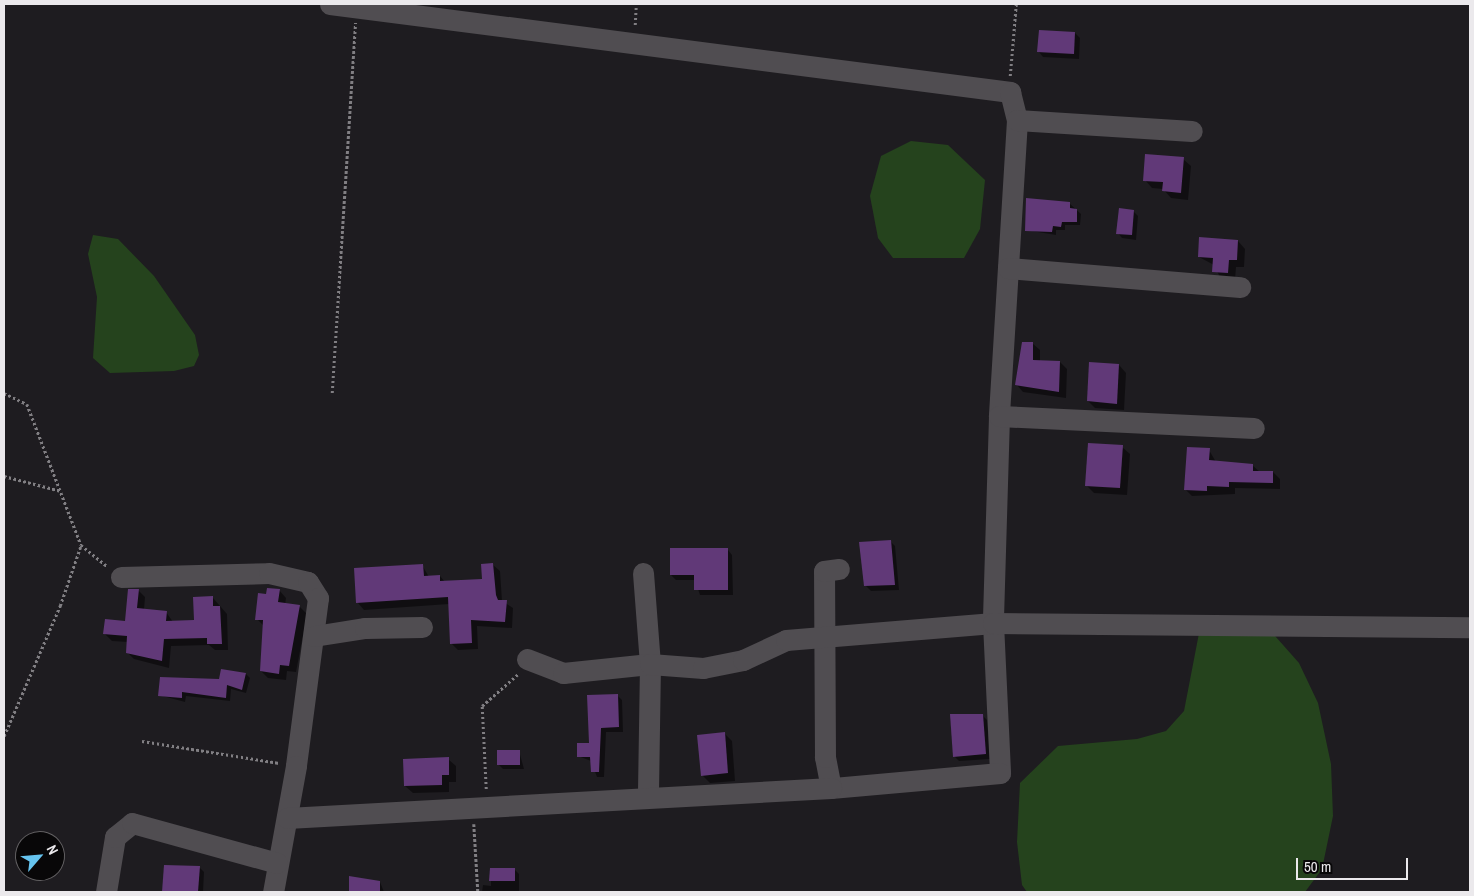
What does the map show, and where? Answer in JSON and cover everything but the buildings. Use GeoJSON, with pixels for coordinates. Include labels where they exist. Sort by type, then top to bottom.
{"type":"FeatureCollection","features":[{"type":"Feature","properties":{"kind":"street"},"geometry":{"type":"LineString","coordinates":[[287,818],[648,795],[831,788],[1000,773],[993,622],[999,416],[1017,120],[1010,92],[330,4]]}},
{"type":"Feature","properties":{"kind":"street"},"geometry":{"type":"LineString","coordinates":[[1017,120],[1192,131]]}},
{"type":"Feature","properties":{"kind":"street"},"geometry":{"type":"LineString","coordinates":[[1008,268],[1240,287]]}},
{"type":"Feature","properties":{"kind":"street"},"geometry":{"type":"LineString","coordinates":[[999,416],[1254,428]]}},
{"type":"Feature","properties":{"kind":"street"},"geometry":{"type":"LineString","coordinates":[[831,788],[824,713],[827,640],[824,571],[839,569]]}},
{"type":"Feature","properties":{"kind":"street"},"geometry":{"type":"LineString","coordinates":[[121,577],[269,573],[308,582],[318,598],[296,766],[273,892]]}},
{"type":"Feature","properties":{"kind":"street"},"geometry":{"type":"LineString","coordinates":[[643,573],[650,664],[648,795]]}},
{"type":"Feature","properties":{"kind":"street"},"geometry":{"type":"LineString","coordinates":[[527,659],[562,673],[650,664],[704,668],[743,660],[786,640],[827,640],[919,626],[993,622],[1470,627]]}},
{"type":"Feature","properties":{"kind":"street"},"geometry":{"type":"LineString","coordinates":[[314,636],[364,628],[422,627]]}},
{"type":"Feature","properties":{"kind":"street"},"geometry":{"type":"LineString","coordinates":[[106,892],[115,837],[132,823],[277,864]]}},
{"type":"Feature","properties":{"kind":"path"},"geometry":{"type":"LineString","coordinates":[[635,42],[636,4]]}},
{"type":"Feature","properties":{"kind":"path"},"geometry":{"type":"LineString","coordinates":[[1010,92],[1016,4]]}},
{"type":"Feature","properties":{"kind":"path"},"geometry":{"type":"LineString","coordinates":[[332,392],[355,7]]}},
{"type":"Feature","properties":{"kind":"path"},"geometry":{"type":"LineString","coordinates":[[4,393],[27,404],[81,545],[121,577]]}},
{"type":"Feature","properties":{"kind":"path"},"geometry":{"type":"LineString","coordinates":[[4,476],[61,491]]}},
{"type":"Feature","properties":{"kind":"path"},"geometry":{"type":"LineString","coordinates":[[4,736],[60,606],[81,545]]}},
{"type":"Feature","properties":{"kind":"path"},"geometry":{"type":"LineString","coordinates":[[478,892],[474,825],[480,806],[487,793],[482,706],[523,669],[527,659]]}},
{"type":"Feature","properties":{"kind":"path"},"geometry":{"type":"LineString","coordinates":[[142,741],[296,766]]}},
{"type":"Feature","properties":{"kind":"green space"},"geometry":{"type":"Polygon","coordinates":[[[911,141],[948,145],[985,180],[980,229],[964,258],[893,258],[878,238],[870,196],[881,156],[911,141]]]}},
{"type":"Feature","properties":{"kind":"green space"},"geometry":{"type":"Polygon","coordinates":[[[93,235],[118,239],[154,276],[195,335],[199,355],[194,366],[174,371],[110,373],[93,358],[97,297],[88,254],[93,235]]]}},
{"type":"Feature","properties":{"kind":"green space"},"geometry":{"type":"Polygon","coordinates":[[[1200,628],[1269,629],[1299,663],[1318,703],[1331,764],[1333,816],[1322,869],[1305,892],[1027,892],[1022,885],[1017,842],[1020,783],[1058,746],[1137,739],[1166,731],[1184,711],[1200,628]]]}}]}
